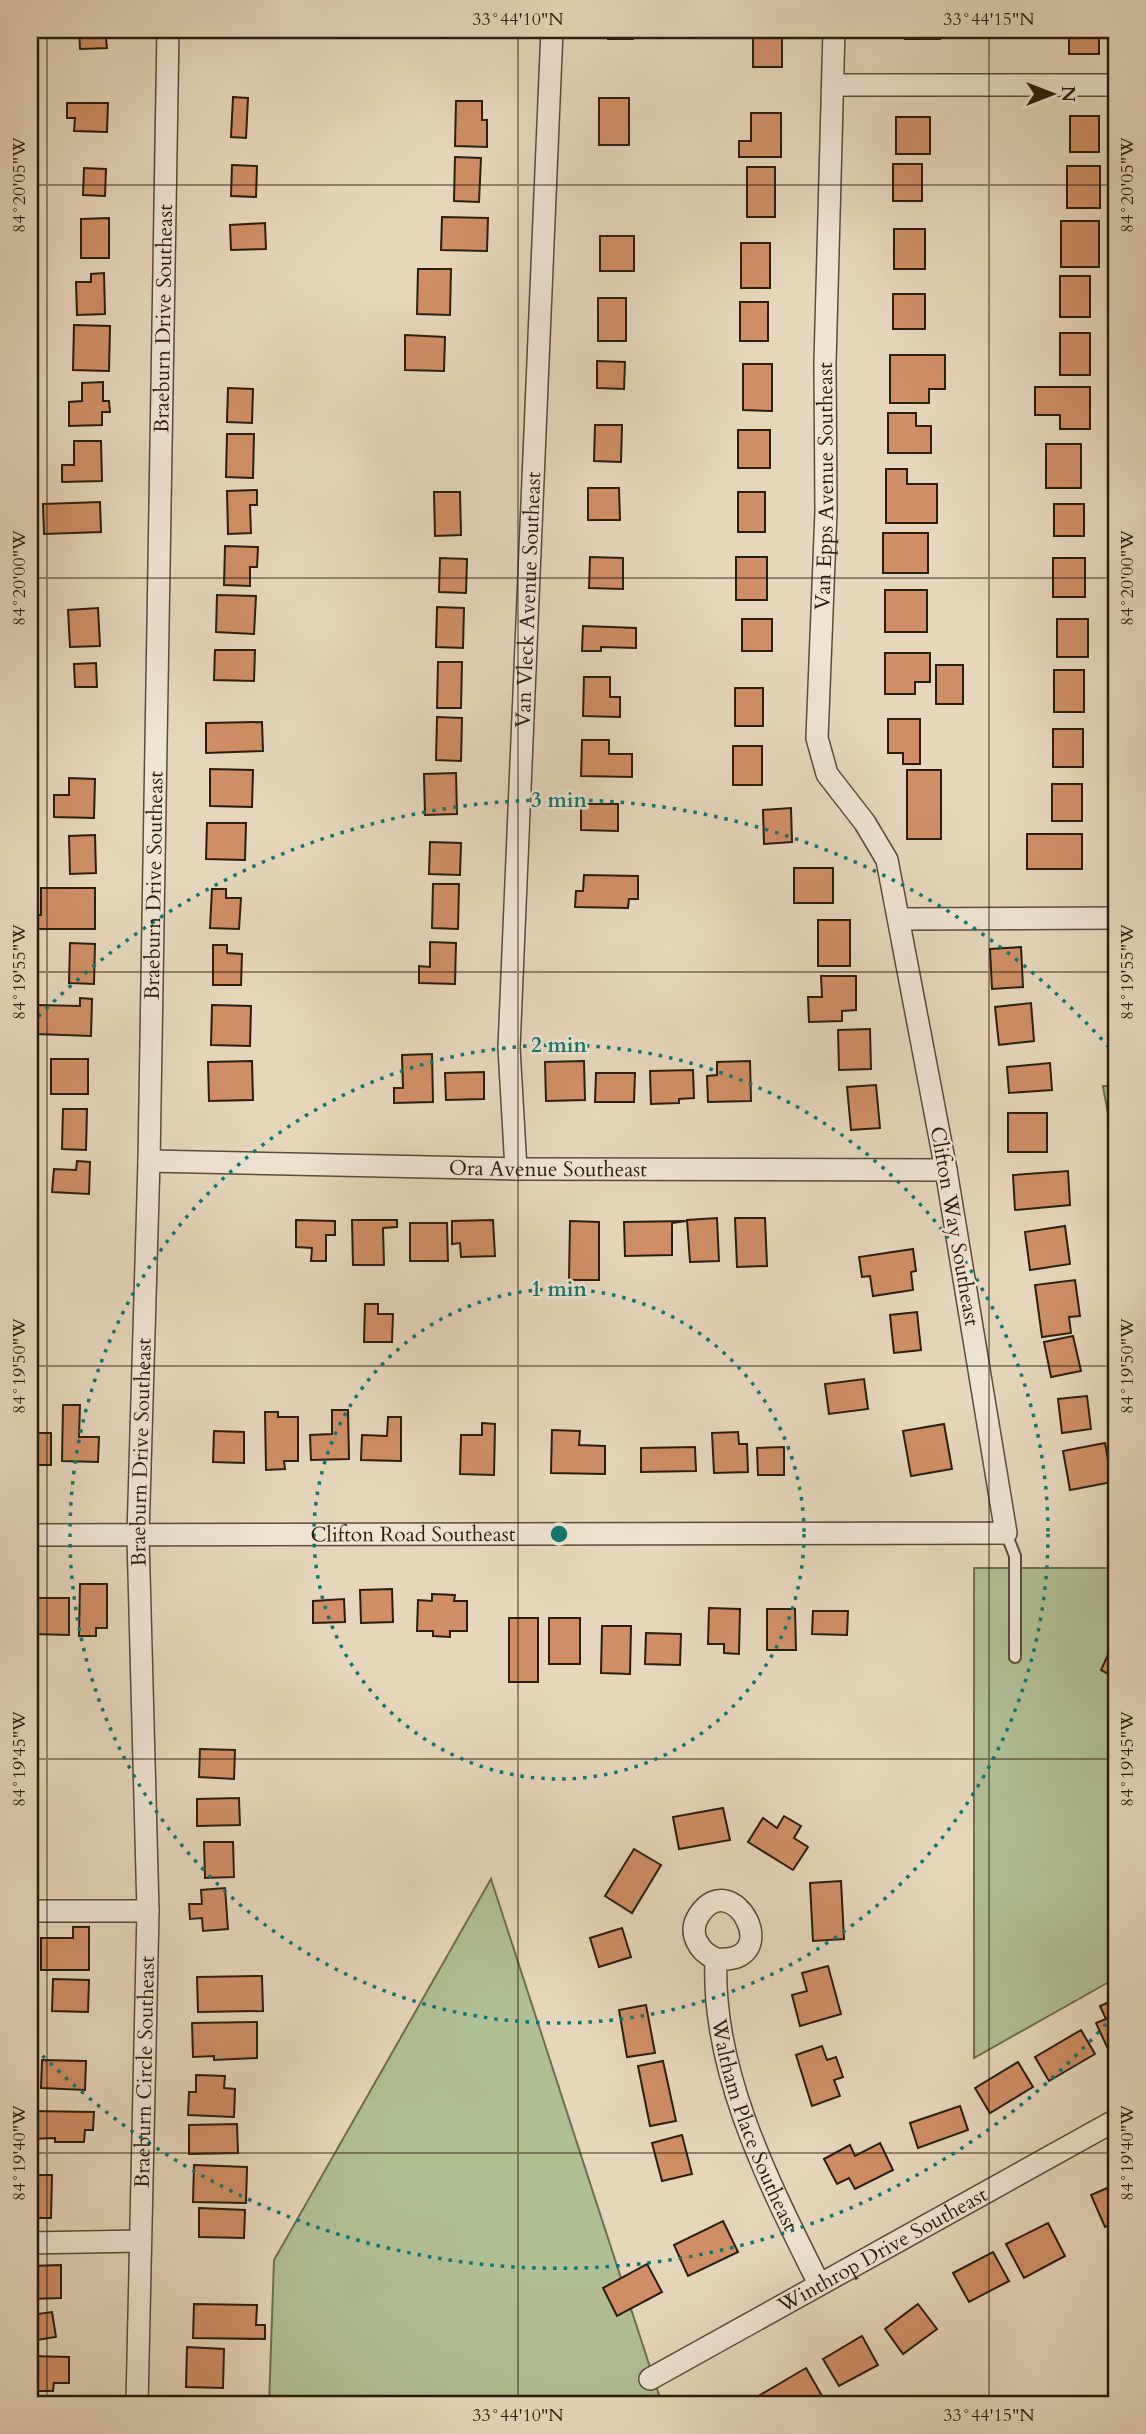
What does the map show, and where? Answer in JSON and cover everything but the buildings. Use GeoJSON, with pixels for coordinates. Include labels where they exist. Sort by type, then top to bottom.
{"type":"FeatureCollection","features":[{"type":"Feature","properties":{"kind":"street","name":"Braeburn Drive Southeast"},"geometry":{"type":"LineString","coordinates":[[144,1741],[138,1536],[149,1161],[168,30]]}},
{"type":"Feature","properties":{"kind":"street","name":"Van Vleck Avenue Southeast"},"geometry":{"type":"LineString","coordinates":[[516,1169],[509,1048],[552,30]]}},
{"type":"Feature","properties":{"kind":"street","name":"Van Epps Avenue Southeast"},"geometry":{"type":"LineString","coordinates":[[834,30],[825,363],[826,511],[817,738],[827,774],[865,822],[887,860],[899,919]]}},
{"type":"Feature","properties":{"kind":"street"},"geometry":{"type":"LineString","coordinates":[[833,85],[1116,85]]}},
{"type":"Feature","properties":{"kind":"street"},"geometry":{"type":"LineString","coordinates":[[899,919],[1116,918]]}},
{"type":"Feature","properties":{"kind":"street","name":"Clifton Way Southeast"},"geometry":{"type":"LineString","coordinates":[[899,919],[946,1170],[1006,1534]]}},
{"type":"Feature","properties":{"kind":"street","name":"Ora Avenue Southeast"},"geometry":{"type":"LineString","coordinates":[[149,1161],[516,1169],[946,1170]]}},
{"type":"Feature","properties":{"kind":"street","name":"Clifton Road Southeast"},"geometry":{"type":"LineString","coordinates":[[30,1535],[1006,1534]]}},
{"type":"Feature","properties":{"kind":"street","name":"Braeburn Circle Southeast"},"geometry":{"type":"LineString","coordinates":[[137,2404],[148,1911],[144,1741]]}},
{"type":"Feature","properties":{"kind":"street"},"geometry":{"type":"LineString","coordinates":[[30,1910],[148,1911]]}},
{"type":"Feature","properties":{"kind":"street","name":"Waltham Place Southeast"},"geometry":{"type":"LineString","coordinates":[[716,1959],[714,1994],[728,2062],[763,2172],[819,2284]]}},
{"type":"Feature","properties":{"kind":"street","name":"Winthrop Drive Southeast"},"geometry":{"type":"LineString","coordinates":[[650,2379],[1116,2120]]}},
{"type":"Feature","properties":{"kind":"street"},"geometry":{"type":"LineString","coordinates":[[30,2243],[140,2241]]}},
{"type":"Feature","properties":{"kind":"lane"},"geometry":{"type":"LineString","coordinates":[[1006,1534],[1015,1556],[1015,1657]]}},
{"type":"Feature","properties":{"kind":"green space"},"geometry":{"type":"Polygon","coordinates":[[[1116,1086],[1116,1156],[1103,1087],[1116,1086]]]}},
{"type":"Feature","properties":{"kind":"green space"},"geometry":{"type":"Polygon","coordinates":[[[974,1568],[1116,1568],[1116,1978],[974,2058],[974,1568]]]}},
{"type":"Feature","properties":{"kind":"green space"},"geometry":{"type":"Polygon","coordinates":[[[491,1879],[662,2404],[269,2404],[274,2260],[491,1879]]]}}]}
